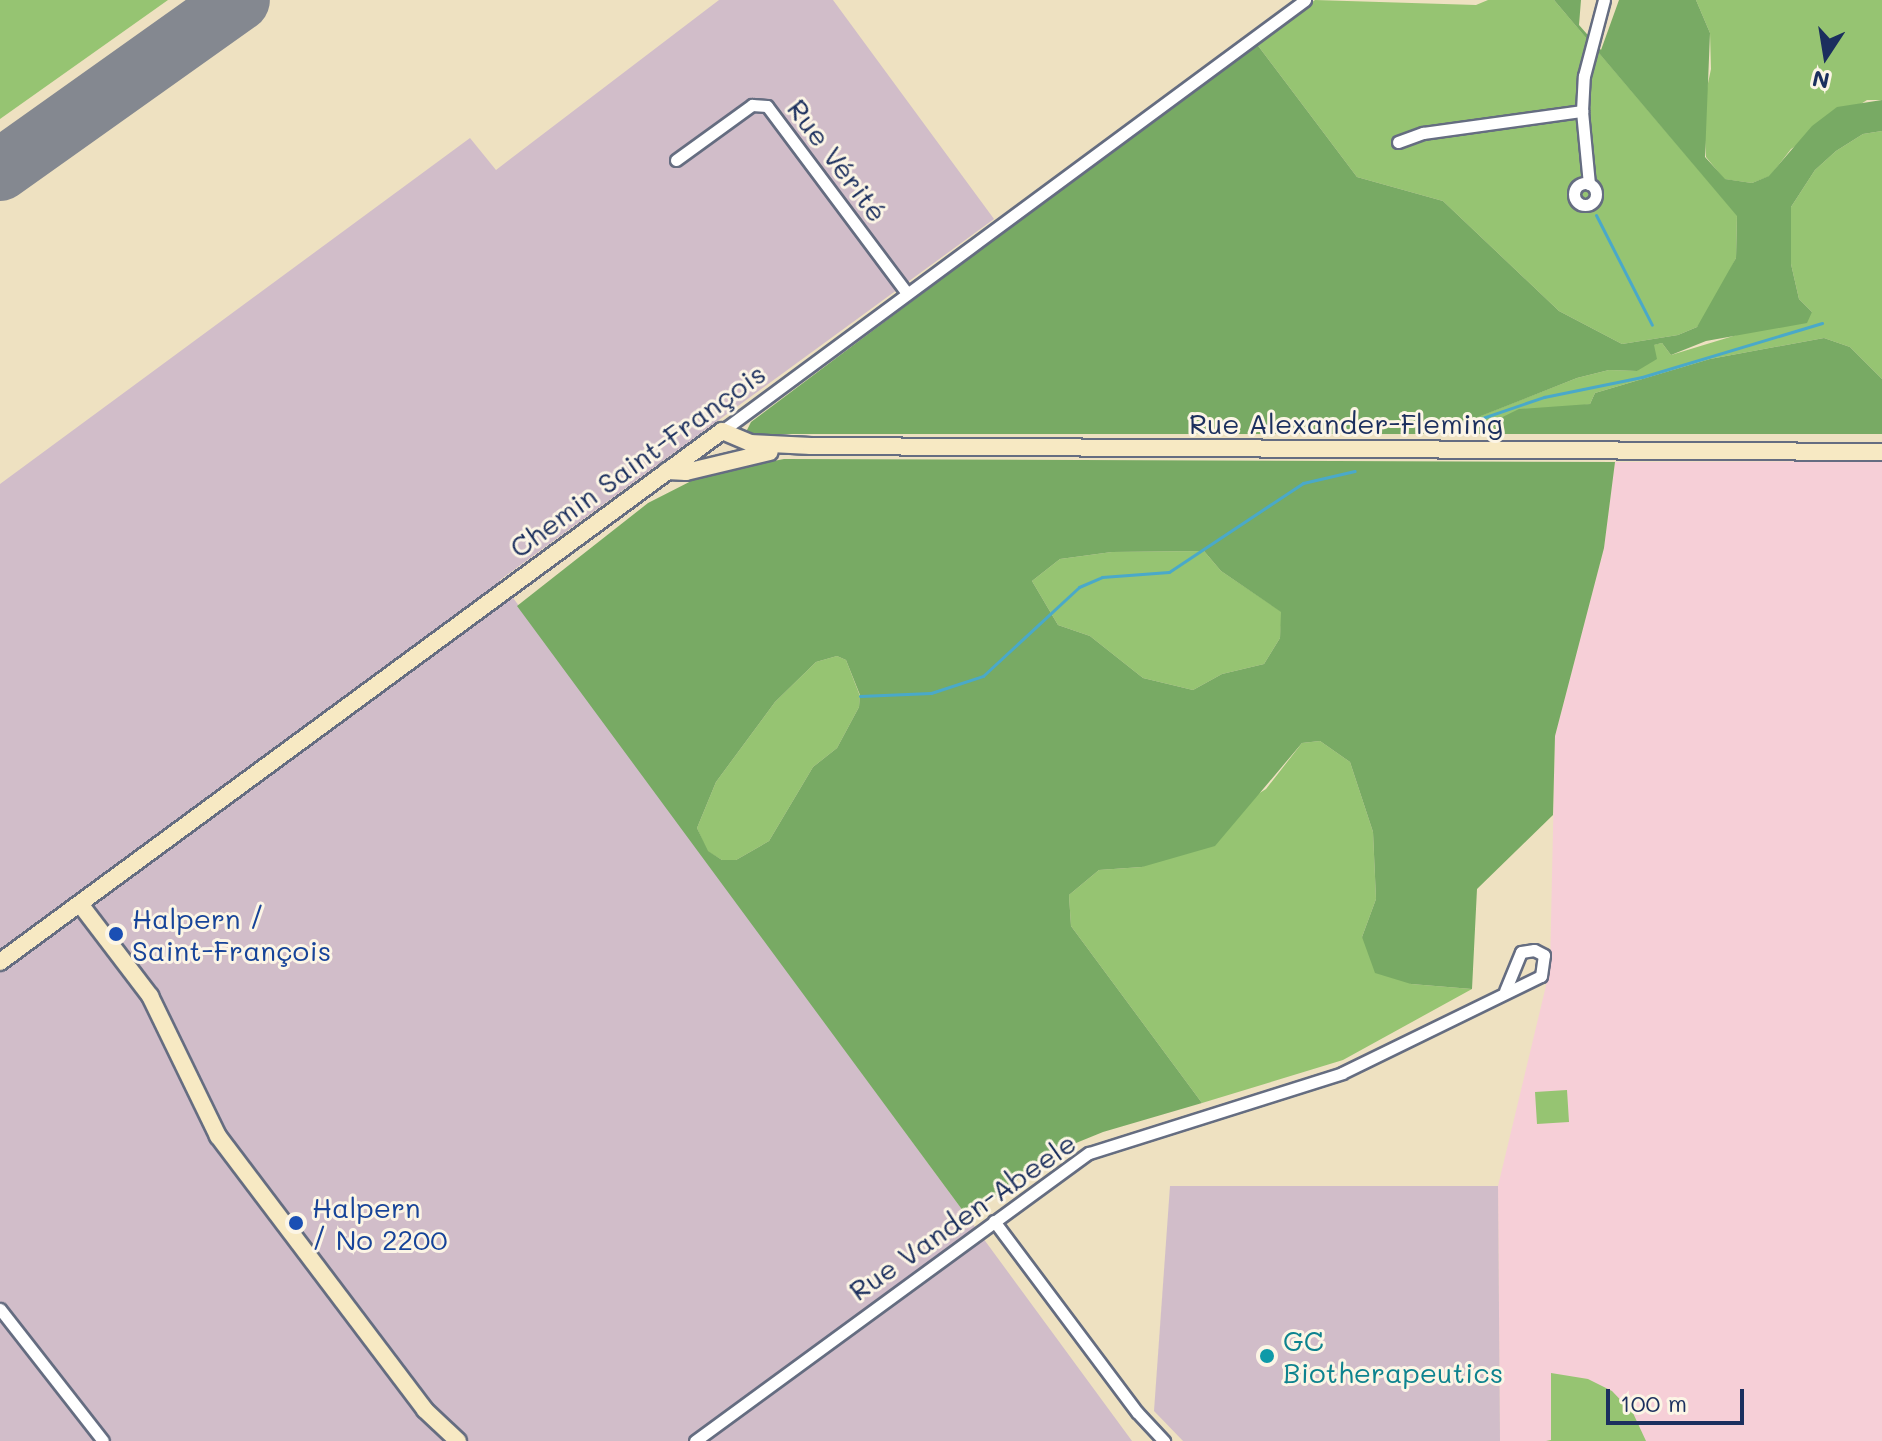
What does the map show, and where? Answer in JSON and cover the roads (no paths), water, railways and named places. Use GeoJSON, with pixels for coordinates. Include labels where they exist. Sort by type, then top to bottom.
{"type":"FeatureCollection","features":[{"type":"Feature","properties":{"kind":"street","name":"Chemin Saint-François"},"geometry":{"type":"LineString","coordinates":[[0,962],[1305,0]]}},
{"type":"Feature","properties":{"kind":"street"},"geometry":{"type":"LineString","coordinates":[[1589,184],[1582,111],[1589,48],[1604,0]]}},
{"type":"Feature","properties":{"kind":"street","name":"Rue Vérité"},"geometry":{"type":"LineString","coordinates":[[676,160],[752,105],[767,106],[907,293]]}},
{"type":"Feature","properties":{"kind":"street"},"geometry":{"type":"LineString","coordinates":[[1398,142],[1423,133],[1582,111]]}},
{"type":"Feature","properties":{"kind":"street","name":"Rue Alexander-Fleming"},"geometry":{"type":"LineString","coordinates":[[722,431],[750,443],[811,446],[1882,452]]}},
{"type":"Feature","properties":{"kind":"street","name":"Rue Alexander-Fleming"},"geometry":{"type":"LineString","coordinates":[[667,471],[686,472],[731,458],[811,446]]}},
{"type":"Feature","properties":{"kind":"street"},"geometry":{"type":"LineString","coordinates":[[80,904],[150,996],[218,1136],[425,1410],[458,1441]]}},
{"type":"Feature","properties":{"kind":"street","name":"Rue Vanden-Abeele"},"geometry":{"type":"LineString","coordinates":[[695,1441],[1089,1153],[1342,1073],[1541,976],[1545,967],[1539,951],[1521,952],[1505,991]]}},
{"type":"Feature","properties":{"kind":"street"},"geometry":{"type":"LineString","coordinates":[[994,1221],[1137,1412],[1164,1441]]}},
{"type":"Feature","properties":{"kind":"street"},"geometry":{"type":"LineString","coordinates":[[0,1309],[103,1441]]}},
{"type":"Feature","properties":{"kind":"waterway"},"geometry":{"type":"LineString","coordinates":[[1596,215],[1652,325]]}},
{"type":"Feature","properties":{"kind":"waterway"},"geometry":{"type":"LineString","coordinates":[[1462,425],[1544,397],[1642,377],[1822,323]]}},
{"type":"Feature","properties":{"kind":"waterway"},"geometry":{"type":"LineString","coordinates":[[860,696],[931,693],[983,676],[1079,587],[1102,577],[1169,572],[1303,483],[1355,471]]}},
{"type":"Feature","properties":{"kind":"place","name":"Halpern / Saint-François"},"geometry":{"type":"Point","coordinates":[116,934]}},
{"type":"Feature","properties":{"kind":"place","name":"Halpern / No 2200"},"geometry":{"type":"Point","coordinates":[296,1223]}},
{"type":"Feature","properties":{"kind":"place","name":"GC Biotherapeutics"},"geometry":{"type":"Point","coordinates":[1267,1356]}}]}
